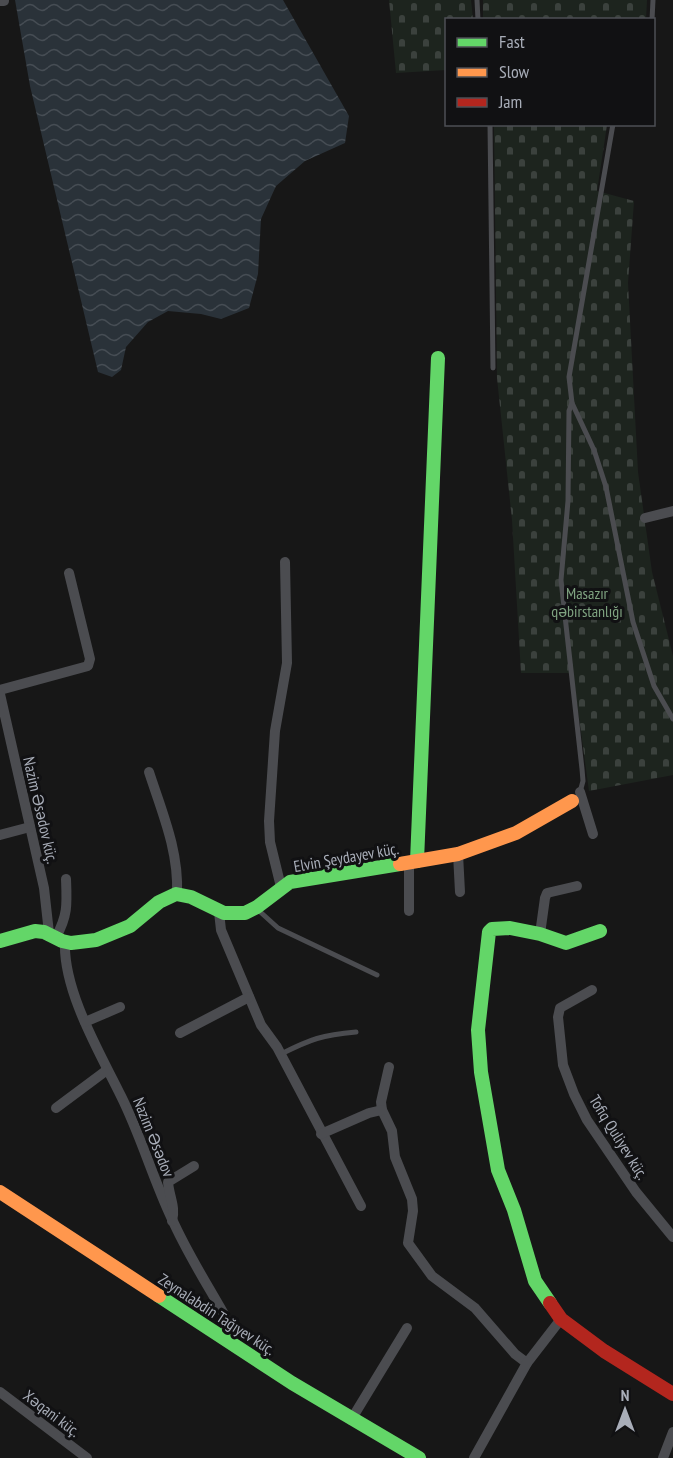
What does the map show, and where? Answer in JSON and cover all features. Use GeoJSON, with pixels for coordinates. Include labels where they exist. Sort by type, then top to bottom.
{"type":"FeatureCollection","features":[{"type":"Feature","properties":{"kind":"street"},"geometry":{"type":"LineString","coordinates":[[409,911],[435,465],[438,358]]}},
{"type":"Feature","properties":{"kind":"street"},"geometry":{"type":"LineString","coordinates":[[645,518],[673,511]]}},
{"type":"Feature","properties":{"kind":"street"},"geometry":{"type":"LineString","coordinates":[[281,887],[270,842],[269,821],[275,731],[287,663],[285,562]]}},
{"type":"Feature","properties":{"kind":"street"},"geometry":{"type":"LineString","coordinates":[[0,692],[88,666],[90,659],[69,573]]}},
{"type":"Feature","properties":{"kind":"street","name":"Nazim Əsədov küç."},"geometry":{"type":"LineString","coordinates":[[0,692],[57,938]]}},
{"type":"Feature","properties":{"kind":"street"},"geometry":{"type":"LineString","coordinates":[[0,940],[39,931],[57,938],[82,942],[116,933],[135,923],[158,903],[177,894],[178,877],[172,842],[149,772]]}},
{"type":"Feature","properties":{"kind":"street"},"geometry":{"type":"LineString","coordinates":[[576,796],[593,834]]}},
{"type":"Feature","properties":{"kind":"street","name":"Elvin Şeydayev küç."},"geometry":{"type":"LineString","coordinates":[[177,894],[186,895],[219,912],[241,914],[256,907],[281,887],[302,879],[458,854],[516,833],[576,796]]}},
{"type":"Feature","properties":{"kind":"street"},"geometry":{"type":"LineString","coordinates":[[0,835],[30,827]]}},
{"type":"Feature","properties":{"kind":"street"},"geometry":{"type":"LineString","coordinates":[[458,854],[460,892]]}},
{"type":"Feature","properties":{"kind":"street"},"geometry":{"type":"LineString","coordinates":[[57,938],[67,908],[66,879]]}},
{"type":"Feature","properties":{"kind":"street"},"geometry":{"type":"LineString","coordinates":[[540,934],[544,898],[548,893],[577,886]]}},
{"type":"Feature","properties":{"kind":"street"},"geometry":{"type":"LineString","coordinates":[[219,912],[221,930],[261,1025],[281,1054],[321,1134],[361,1206]]}},
{"type":"Feature","properties":{"kind":"street"},"geometry":{"type":"LineString","coordinates":[[600,931],[566,943],[540,934],[510,928],[492,929],[489,932],[478,1030],[481,1072],[498,1170],[514,1210],[535,1281],[561,1319],[604,1351],[673,1394]]}},
{"type":"Feature","properties":{"kind":"street","name":"Nazim Əsədov"},"geometry":{"type":"LineString","coordinates":[[57,938],[85,1022],[122,1097],[172,1221],[225,1316],[224,1338]]}},
{"type":"Feature","properties":{"kind":"street","name":"Tofiq Quliyev küç."},"geometry":{"type":"LineString","coordinates":[[592,990],[560,1008],[558,1017],[563,1065],[587,1120],[636,1192],[673,1237]]}},
{"type":"Feature","properties":{"kind":"street"},"geometry":{"type":"LineString","coordinates":[[180,1033],[249,997]]}},
{"type":"Feature","properties":{"kind":"street"},"geometry":{"type":"LineString","coordinates":[[85,1022],[120,1007]]}},
{"type":"Feature","properties":{"kind":"street"},"geometry":{"type":"LineString","coordinates":[[389,1067],[381,1102],[382,1110],[392,1131],[395,1157],[412,1200],[413,1211],[408,1244],[432,1276],[475,1308],[515,1354],[527,1363]]}},
{"type":"Feature","properties":{"kind":"street"},"geometry":{"type":"LineString","coordinates":[[56,1108],[107,1070]]}},
{"type":"Feature","properties":{"kind":"street"},"geometry":{"type":"LineString","coordinates":[[321,1134],[369,1113],[382,1110]]}},
{"type":"Feature","properties":{"kind":"street"},"geometry":{"type":"LineString","coordinates":[[172,1221],[174,1206],[168,1182],[194,1167]]}},
{"type":"Feature","properties":{"kind":"street","name":"Zeynalabdin Tağıyev küç."},"geometry":{"type":"LineString","coordinates":[[0,1192],[351,1420],[419,1458]]}},
{"type":"Feature","properties":{"kind":"street"},"geometry":{"type":"LineString","coordinates":[[474,1458],[527,1363],[561,1319]]}},
{"type":"Feature","properties":{"kind":"street"},"geometry":{"type":"LineString","coordinates":[[351,1420],[407,1328]]}},
{"type":"Feature","properties":{"kind":"street","name":"Xəqani küç."},"geometry":{"type":"LineString","coordinates":[[0,1392],[87,1458]]}},
{"type":"Feature","properties":{"kind":"street"},"geometry":{"type":"LineString","coordinates":[[663,1458],[673,1432]]}},
{"type":"Feature","properties":{"kind":"lane"},"geometry":{"type":"LineString","coordinates":[[477,0],[478,18]]}},
{"type":"Feature","properties":{"kind":"lane"},"geometry":{"type":"LineString","coordinates":[[652,18],[653,0]]}},
{"type":"Feature","properties":{"kind":"lane"},"geometry":{"type":"LineString","coordinates":[[490,126],[494,368]]}},
{"type":"Feature","properties":{"kind":"lane"},"geometry":{"type":"LineString","coordinates":[[613,126],[569,377],[572,403],[594,450],[606,487],[633,622],[654,686],[673,719]]}},
{"type":"Feature","properties":{"kind":"lane"},"geometry":{"type":"LineString","coordinates":[[572,403],[569,411],[568,501],[561,580],[583,781],[576,796]]}},
{"type":"Feature","properties":{"kind":"lane"},"geometry":{"type":"LineString","coordinates":[[256,907],[278,928],[378,975]]}},
{"type":"Feature","properties":{"kind":"lane"},"geometry":{"type":"LineString","coordinates":[[281,1054],[327,1034],[356,1032]]}},
{"type":"Feature","properties":{"kind":"green space"},"geometry":{"type":"Polygon","coordinates":[[[389,0],[471,0],[473,18],[445,18],[445,70],[396,73],[389,0]]]}},
{"type":"Feature","properties":{"kind":"green space"},"geometry":{"type":"Polygon","coordinates":[[[483,0],[647,0],[646,18],[483,18],[483,0]]]}},
{"type":"Feature","properties":{"kind":"green space","name":"Masazır qəbirstanlığı"},"geometry":{"type":"Polygon","coordinates":[[[494,126],[607,126],[597,191],[634,201],[628,283],[638,472],[652,572],[673,656],[673,775],[589,791],[573,673],[521,673],[512,520],[497,378],[494,126]]]}},
{"type":"Feature","properties":{"kind":"water"},"geometry":{"type":"Polygon","coordinates":[[[15,0],[283,0],[349,116],[345,143],[305,161],[276,186],[261,219],[258,274],[249,308],[221,319],[201,314],[168,311],[148,322],[126,347],[121,370],[112,377],[98,372],[30,86],[15,0]]]}},
{"type":"Feature","properties":{"kind":"traffic: fast"},"geometry":{"type":"LineString","coordinates":[[417,861],[438,358]]}},
{"type":"Feature","properties":{"kind":"traffic: fast"},"geometry":{"type":"LineString","coordinates":[[0,941],[35,931],[44,932],[71,943],[96,940],[130,926],[159,902],[176,894],[191,897],[224,913],[245,913],[257,907],[290,882],[400,864]]}},
{"type":"Feature","properties":{"kind":"traffic: fast"},"geometry":{"type":"LineString","coordinates":[[550,1303],[535,1281],[514,1210],[498,1170],[481,1072],[478,1030],[489,932],[492,929],[510,928],[540,934],[566,943],[600,931]]}},
{"type":"Feature","properties":{"kind":"traffic: fast"},"geometry":{"type":"LineString","coordinates":[[159,1296],[292,1383],[419,1458]]}},
{"type":"Feature","properties":{"kind":"traffic: slow"},"geometry":{"type":"LineString","coordinates":[[400,864],[458,854],[516,833],[572,801]]}},
{"type":"Feature","properties":{"kind":"traffic: slow"},"geometry":{"type":"LineString","coordinates":[[0,1192],[159,1296]]}},
{"type":"Feature","properties":{"kind":"traffic: jam"},"geometry":{"type":"LineString","coordinates":[[550,1303],[561,1319],[604,1351],[673,1394]]}}]}
